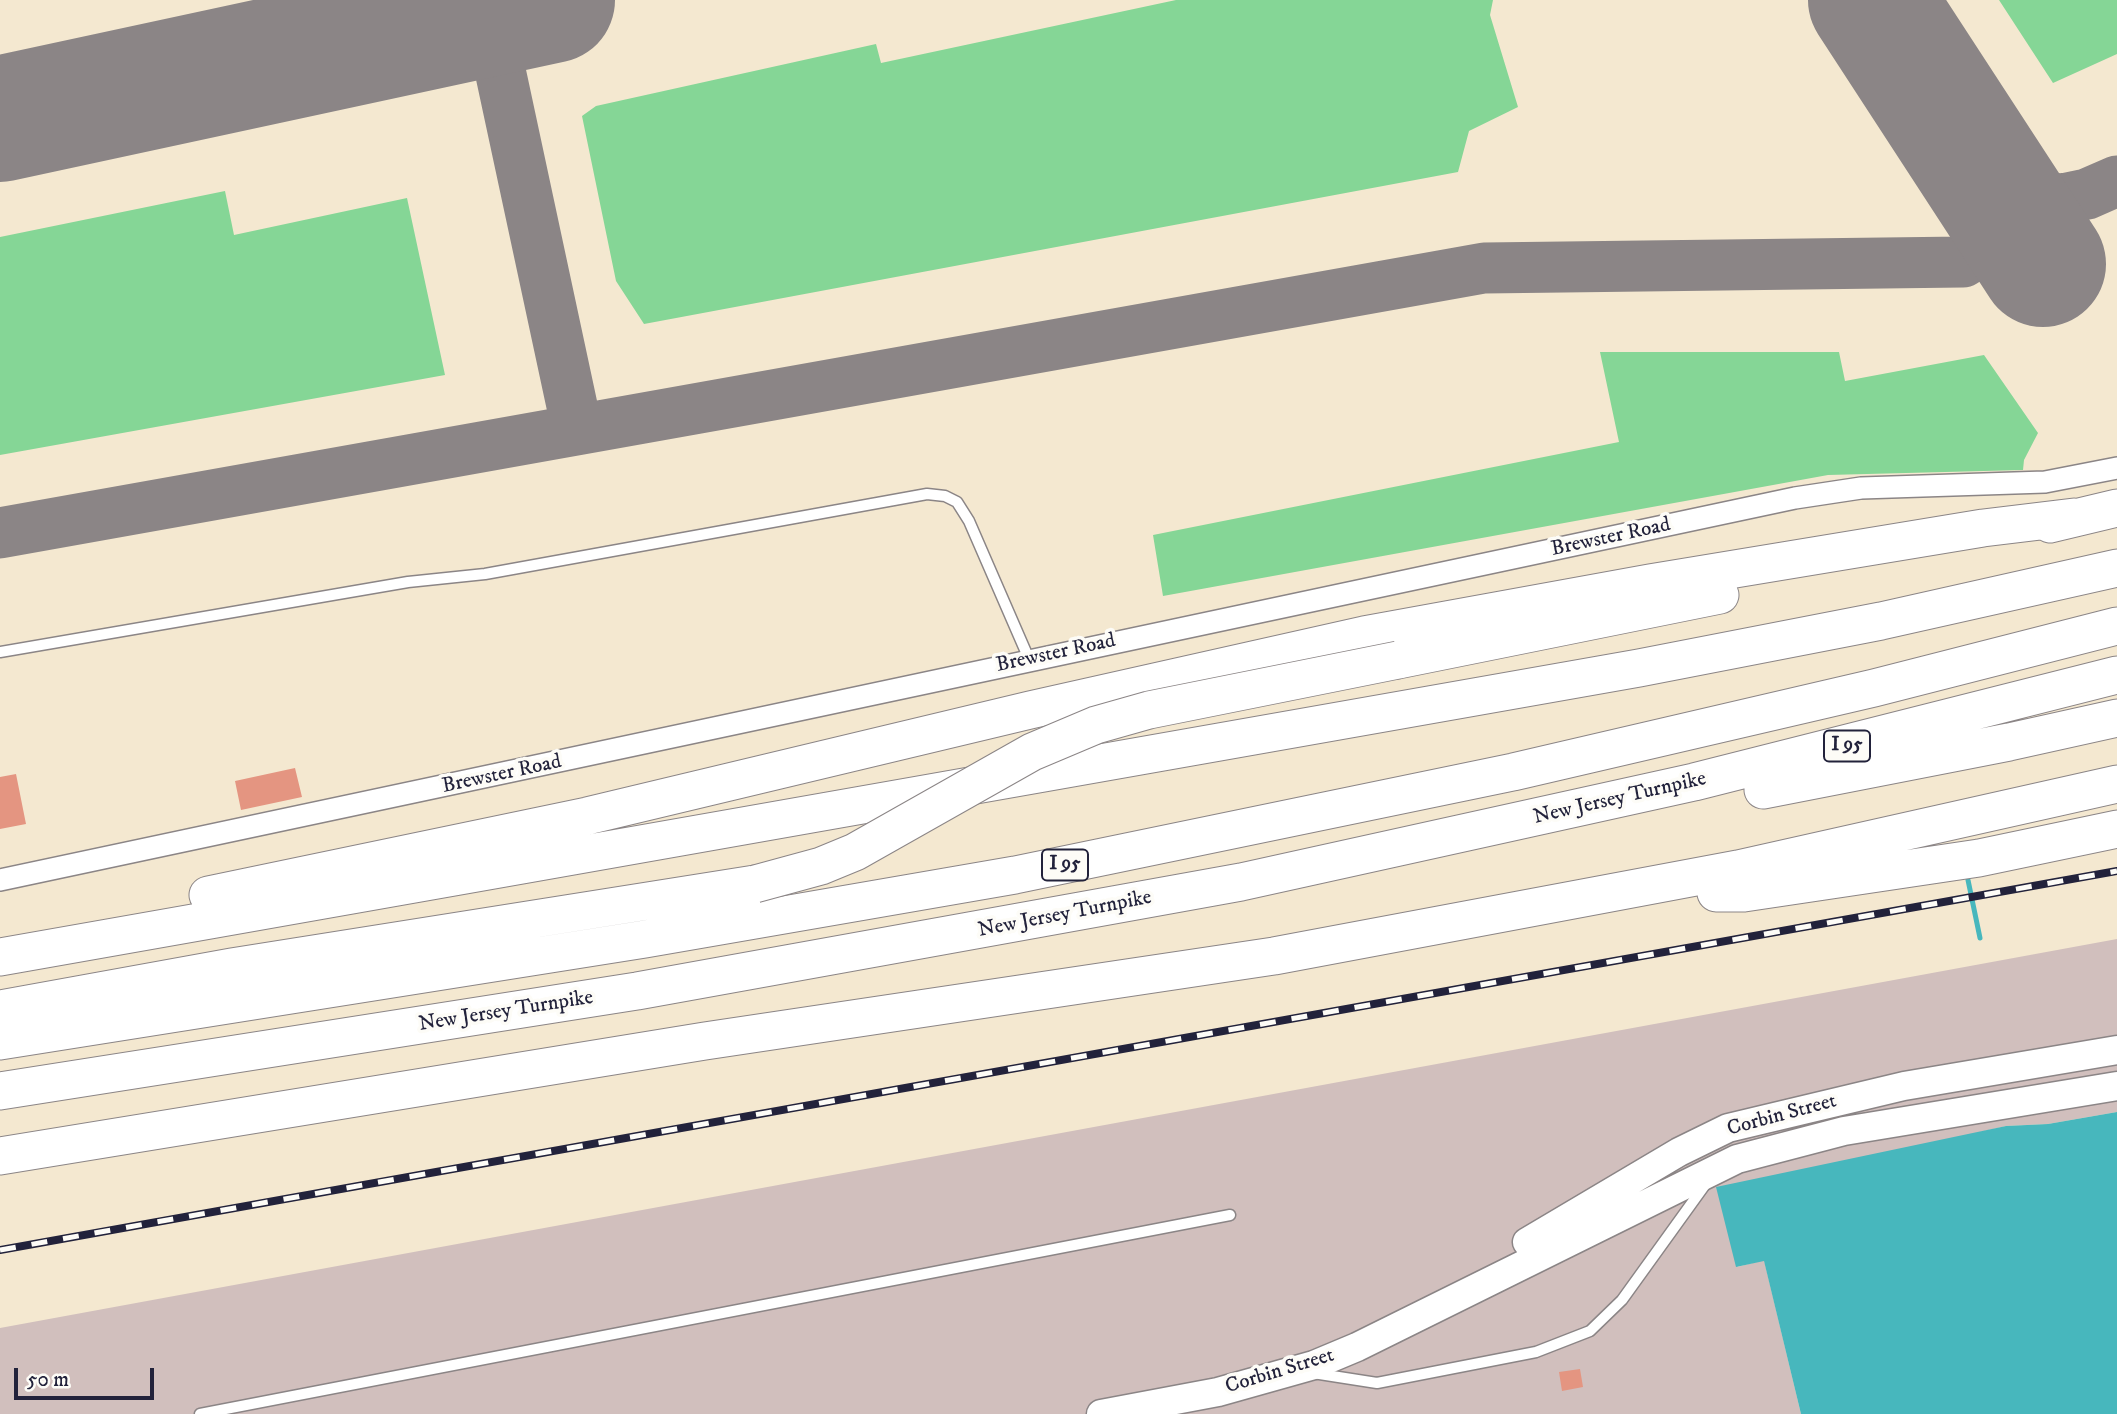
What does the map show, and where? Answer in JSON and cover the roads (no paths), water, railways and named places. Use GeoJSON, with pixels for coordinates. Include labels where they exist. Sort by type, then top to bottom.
{"type":"FeatureCollection","features":[{"type":"Feature","properties":{"kind":"highway"},"geometry":{"type":"LineString","coordinates":[[0,1009],[232,967],[755,884],[807,871],[847,856],[1032,752],[1096,725],[1149,710],[1986,541],[2117,508]]}},
{"type":"Feature","properties":{"kind":"highway"},"geometry":{"type":"LineString","coordinates":[[10,955],[130,912],[575,818],[1055,704],[1364,635],[1663,580],[1983,528],[2074,517]]}},
{"type":"Feature","properties":{"kind":"highway"},"geometry":{"type":"LineString","coordinates":[[10,955],[1639,668],[1881,621],[2117,568]]}},
{"type":"Feature","properties":{"kind":"highway","name":"I 95"},"geometry":{"type":"LineString","coordinates":[[0,1041],[620,943],[1015,875],[1513,772],[1874,688],[2117,626]]}},
{"type":"Feature","properties":{"kind":"highway","name":"New Jersey Turnpike"},"geometry":{"type":"LineString","coordinates":[[0,1091],[833,958],[1230,884],[1575,810],[1853,744],[2117,675]]}},
{"type":"Feature","properties":{"kind":"highway"},"geometry":{"type":"LineString","coordinates":[[1575,810],[1683,805],[2022,740],[2117,718]]}},
{"type":"Feature","properties":{"kind":"highway"},"geometry":{"type":"LineString","coordinates":[[0,1156],[705,1041],[1274,956],[1624,892],[1861,843],[2117,784]]}},
{"type":"Feature","properties":{"kind":"highway"},"geometry":{"type":"LineString","coordinates":[[1624,892],[1744,893],[1989,856],[2117,829]]}},
{"type":"Feature","properties":{"kind":"main road","name":"Corbin Street"},"geometry":{"type":"LineString","coordinates":[[1449,1301],[1517,1248],[1679,1152],[1728,1128],[1905,1086],[2117,1050]]}},
{"type":"Feature","properties":{"kind":"main road","name":"Corbin Street"},"geometry":{"type":"LineString","coordinates":[[1109,1413],[1218,1392],[1297,1371],[1357,1347],[1737,1159],[1844,1131],[2117,1086]]}},
{"type":"Feature","properties":{"kind":"street","name":"Brewster Road"},"geometry":{"type":"LineString","coordinates":[[0,880],[1829,491],[2045,482],[2117,468]]}},
{"type":"Feature","properties":{"kind":"lane"},"geometry":{"type":"LineString","coordinates":[[0,652],[408,582],[485,575],[927,494],[945,496],[957,502],[969,520],[1029,660]]}},
{"type":"Feature","properties":{"kind":"lane"},"geometry":{"type":"LineString","coordinates":[[1297,1371],[1377,1383],[1536,1352],[1590,1331],[1622,1300],[1716,1169]]}},
{"type":"Feature","properties":{"kind":"lane"},"geometry":{"type":"LineString","coordinates":[[200,1414],[1230,1215]]}},
{"type":"Feature","properties":{"kind":"water"},"geometry":{"type":"Polygon","coordinates":[[[2117,1112],[2117,1414],[1801,1414],[1764,1261],[1736,1267],[1716,1187],[2006,1126],[2048,1124],[2117,1112]]]}},
{"type":"Feature","properties":{"kind":"waterway"},"geometry":{"type":"LineString","coordinates":[[1968,880],[1980,938]]}},
{"type":"Feature","properties":{"kind":"railway"},"geometry":{"type":"LineString","coordinates":[[0,1250],[2117,871]]}}]}
